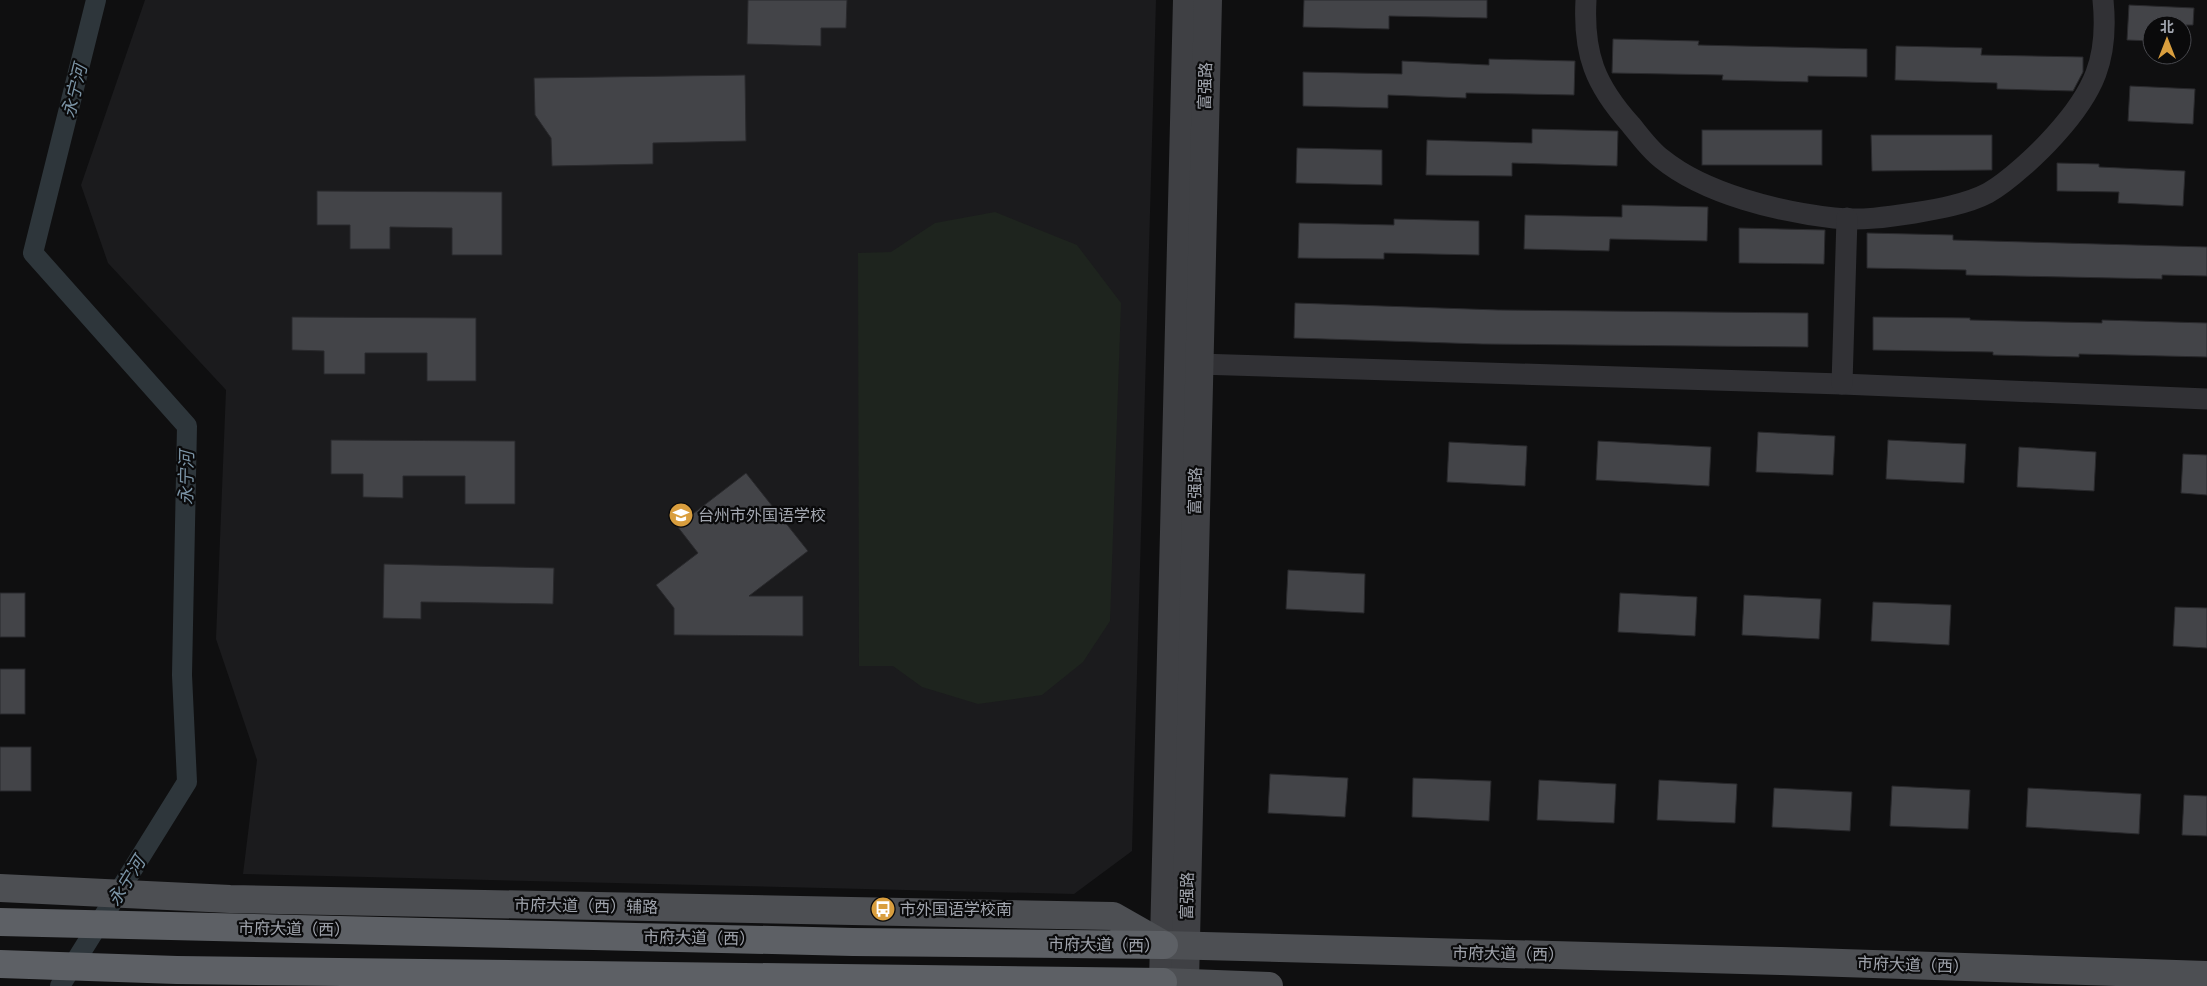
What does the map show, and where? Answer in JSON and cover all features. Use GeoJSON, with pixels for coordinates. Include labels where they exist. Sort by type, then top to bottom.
{"type":"FeatureCollection","features":[{"type":"Feature","properties":{"kind":"highway","name":"市府大道（西）"},"geometry":{"type":"LineString","coordinates":[[0,922],[843,942],[1175,946]]}},
{"type":"Feature","properties":{"kind":"highway"},"geometry":{"type":"LineString","coordinates":[[0,964],[177,970],[1168,983]]}},
{"type":"Feature","properties":{"kind":"main road","name":"富强路"},"geometry":{"type":"LineString","coordinates":[[1175,946],[1187,0]]}},
{"type":"Feature","properties":{"kind":"main road","name":"富强路"},"geometry":{"type":"LineString","coordinates":[[1168,983],[1175,946],[1198,364],[1208,0]]}},
{"type":"Feature","properties":{"kind":"main road","name":"市府大道（西）辅路"},"geometry":{"type":"LineString","coordinates":[[11,889],[230,899],[1113,916],[1175,946]]}},
{"type":"Feature","properties":{"kind":"main road","name":"市府大道（西）"},"geometry":{"type":"LineString","coordinates":[[1175,946],[1791,961],[2207,976]]}},
{"type":"Feature","properties":{"kind":"main road"},"geometry":{"type":"LineString","coordinates":[[1168,983],[1269,986]]}},
{"type":"Feature","properties":{"kind":"street"},"geometry":{"type":"LineString","coordinates":[[1586,0],[1584,27],[1592,65],[1609,100],[1662,159],[1710,188],[1780,208],[1847,218],[1896,216],[1939,209],[1988,193],[2028,162],[2077,110],[2095,79],[2102,50],[2103,0]]}},
{"type":"Feature","properties":{"kind":"street"},"geometry":{"type":"LineString","coordinates":[[1842,384],[1847,218]]}},
{"type":"Feature","properties":{"kind":"street"},"geometry":{"type":"LineString","coordinates":[[1198,364],[1842,384],[2207,399]]}},
{"type":"Feature","properties":{"kind":"shaded area","name":"台州市外国语学校"},"geometry":{"type":"Polygon","coordinates":[[[145,0],[1156,0],[1132,851],[1074,894],[243,874],[257,760],[216,639],[226,390],[108,263],[81,185],[145,0]]]}},
{"type":"Feature","properties":{"kind":"shaded area"},"geometry":{"type":"Polygon","coordinates":[[[995,212],[1077,245],[1121,303],[1110,621],[1083,662],[1042,695],[978,704],[922,687],[893,666],[859,666],[858,253],[891,252],[935,223],[995,212]]]}},
{"type":"Feature","properties":{"kind":"building"},"geometry":{"type":"Polygon","coordinates":[[[748,0],[847,0],[846,28],[821,28],[821,46],[747,44],[748,0]]]}},
{"type":"Feature","properties":{"kind":"building"},"geometry":{"type":"Polygon","coordinates":[[[1304,0],[1487,0],[1487,18],[1389,16],[1389,29],[1303,27],[1304,0]]]}},
{"type":"Feature","properties":{"kind":"building"},"geometry":{"type":"Polygon","coordinates":[[[2129,5],[2194,8],[2193,25],[2192,15],[2142,15],[2142,41],[2127,40],[2129,5]]]}},
{"type":"Feature","properties":{"kind":"building"},"geometry":{"type":"Polygon","coordinates":[[[1613,39],[1699,41],[1698,45],[1867,49],[1867,77],[1808,76],[1808,82],[1722,80],[1723,75],[1612,73],[1613,39]]]}},
{"type":"Feature","properties":{"kind":"building"},"geometry":{"type":"Polygon","coordinates":[[[1896,46],[1982,48],[1981,55],[2083,57],[2083,72],[2073,91],[1997,89],[1997,83],[1895,80],[1896,46]]]}},
{"type":"Feature","properties":{"kind":"building"},"geometry":{"type":"Polygon","coordinates":[[[1489,59],[1575,61],[1574,95],[1466,93],[1466,98],[1388,95],[1388,108],[1303,106],[1303,72],[1402,74],[1402,61],[1489,65],[1489,59]]]}},
{"type":"Feature","properties":{"kind":"building"},"geometry":{"type":"Polygon","coordinates":[[[745,75],[746,141],[653,143],[653,164],[552,166],[551,138],[535,115],[534,78],[745,75]]]}},
{"type":"Feature","properties":{"kind":"building"},"geometry":{"type":"Polygon","coordinates":[[[2130,86],[2195,89],[2193,124],[2128,121],[2130,86]]]}},
{"type":"Feature","properties":{"kind":"building"},"geometry":{"type":"Polygon","coordinates":[[[1532,129],[1618,131],[1617,166],[1512,163],[1512,176],[1426,175],[1427,140],[1532,143],[1532,129]]]}},
{"type":"Feature","properties":{"kind":"building"},"geometry":{"type":"Polygon","coordinates":[[[1702,130],[1822,130],[1822,165],[1702,165],[1702,130]]]}},
{"type":"Feature","properties":{"kind":"building"},"geometry":{"type":"Polygon","coordinates":[[[1871,135],[1992,135],[1992,170],[1872,171],[1871,135]]]}},
{"type":"Feature","properties":{"kind":"building"},"geometry":{"type":"Polygon","coordinates":[[[1297,148],[1382,150],[1382,185],[1296,183],[1297,148]]]}},
{"type":"Feature","properties":{"kind":"building"},"geometry":{"type":"Polygon","coordinates":[[[2057,163],[2099,164],[2099,167],[2185,171],[2183,206],[2118,203],[2119,192],[2057,191],[2057,163]]]}},
{"type":"Feature","properties":{"kind":"building"},"geometry":{"type":"Polygon","coordinates":[[[317,191],[502,192],[502,255],[452,255],[452,228],[390,227],[390,249],[350,249],[350,225],[317,225],[317,191]]]}},
{"type":"Feature","properties":{"kind":"building"},"geometry":{"type":"Polygon","coordinates":[[[1622,205],[1708,207],[1707,241],[1610,239],[1609,251],[1524,249],[1525,215],[1622,217],[1622,205]]]}},
{"type":"Feature","properties":{"kind":"building"},"geometry":{"type":"Polygon","coordinates":[[[1394,219],[1479,221],[1479,255],[1384,253],[1384,259],[1298,258],[1299,223],[1394,225],[1394,219]]]}},
{"type":"Feature","properties":{"kind":"building"},"geometry":{"type":"Polygon","coordinates":[[[1739,228],[1825,230],[1824,264],[1739,263],[1739,228]]]}},
{"type":"Feature","properties":{"kind":"building"},"geometry":{"type":"Polygon","coordinates":[[[1867,233],[1953,235],[1953,240],[2207,247],[2207,276],[2162,275],[2162,279],[1966,275],[1966,270],[1867,268],[1867,233]]]}},
{"type":"Feature","properties":{"kind":"building"},"geometry":{"type":"Polygon","coordinates":[[[1295,303],[1498,310],[1808,313],[1808,347],[1482,344],[1294,338],[1295,303]]]}},
{"type":"Feature","properties":{"kind":"building"},"geometry":{"type":"Polygon","coordinates":[[[292,317],[476,318],[476,381],[427,381],[427,353],[365,353],[365,374],[324,374],[324,351],[292,350],[292,317]]]}},
{"type":"Feature","properties":{"kind":"building"},"geometry":{"type":"Polygon","coordinates":[[[1873,317],[1970,318],[1970,320],[2102,323],[2102,320],[2207,323],[2207,357],[2079,354],[2079,357],[1993,355],[1993,352],[1873,350],[1873,317]]]}},
{"type":"Feature","properties":{"kind":"building"},"geometry":{"type":"Polygon","coordinates":[[[1758,432],[1835,436],[1833,475],[1756,472],[1758,432]]]}},
{"type":"Feature","properties":{"kind":"building"},"geometry":{"type":"Polygon","coordinates":[[[331,440],[515,441],[515,504],[465,504],[465,476],[403,476],[403,498],[363,497],[363,474],[331,474],[331,440]]]}},
{"type":"Feature","properties":{"kind":"building"},"geometry":{"type":"Polygon","coordinates":[[[1888,440],[1966,444],[1964,483],[1886,479],[1888,440]]]}},
{"type":"Feature","properties":{"kind":"building"},"geometry":{"type":"Polygon","coordinates":[[[1598,441],[1711,447],[1709,486],[1596,480],[1598,441]]]}},
{"type":"Feature","properties":{"kind":"building"},"geometry":{"type":"Polygon","coordinates":[[[1449,442],[1527,446],[1525,486],[1447,482],[1449,442]]]}},
{"type":"Feature","properties":{"kind":"building"},"geometry":{"type":"Polygon","coordinates":[[[2019,447],[2096,452],[2094,491],[2017,487],[2019,447]]]}},
{"type":"Feature","properties":{"kind":"building"},"geometry":{"type":"Polygon","coordinates":[[[2183,454],[2207,455],[2207,495],[2181,493],[2183,454]]]}},
{"type":"Feature","properties":{"kind":"building"},"geometry":{"type":"Polygon","coordinates":[[[746,473],[808,551],[749,596],[803,596],[803,636],[674,635],[674,608],[656,585],[698,553],[677,526],[746,473]]]}},
{"type":"Feature","properties":{"kind":"building"},"geometry":{"type":"Polygon","coordinates":[[[384,564],[554,568],[553,604],[421,602],[421,619],[383,618],[384,564]]]}},
{"type":"Feature","properties":{"kind":"building"},"geometry":{"type":"Polygon","coordinates":[[[1288,570],[1365,574],[1364,613],[1286,609],[1288,570]]]}},
{"type":"Feature","properties":{"kind":"building"},"geometry":{"type":"Polygon","coordinates":[[[0,593],[25,593],[25,637],[0,637],[0,593]]]}},
{"type":"Feature","properties":{"kind":"building"},"geometry":{"type":"Polygon","coordinates":[[[1620,593],[1697,597],[1695,636],[1618,632],[1620,593]]]}},
{"type":"Feature","properties":{"kind":"building"},"geometry":{"type":"Polygon","coordinates":[[[1744,595],[1821,599],[1819,639],[1742,635],[1744,595]]]}},
{"type":"Feature","properties":{"kind":"building"},"geometry":{"type":"Polygon","coordinates":[[[1873,602],[1951,605],[1949,645],[1871,641],[1873,602]]]}},
{"type":"Feature","properties":{"kind":"building"},"geometry":{"type":"Polygon","coordinates":[[[2175,607],[2207,608],[2207,648],[2173,646],[2175,607]]]}},
{"type":"Feature","properties":{"kind":"building"},"geometry":{"type":"Polygon","coordinates":[[[0,669],[25,669],[25,714],[0,714],[0,669]]]}},
{"type":"Feature","properties":{"kind":"building"},"geometry":{"type":"Polygon","coordinates":[[[0,747],[31,747],[31,791],[0,791],[0,747]]]}},
{"type":"Feature","properties":{"kind":"building"},"geometry":{"type":"Polygon","coordinates":[[[1270,774],[1348,778],[1345,817],[1268,813],[1270,774]]]}},
{"type":"Feature","properties":{"kind":"building"},"geometry":{"type":"Polygon","coordinates":[[[1413,778],[1491,781],[1489,821],[1412,817],[1413,778]]]}},
{"type":"Feature","properties":{"kind":"building"},"geometry":{"type":"Polygon","coordinates":[[[1539,780],[1616,784],[1614,823],[1537,820],[1539,780]]]}},
{"type":"Feature","properties":{"kind":"building"},"geometry":{"type":"Polygon","coordinates":[[[1659,780],[1737,784],[1735,823],[1657,820],[1659,780]]]}},
{"type":"Feature","properties":{"kind":"building"},"geometry":{"type":"Polygon","coordinates":[[[1892,786],[1970,790],[1968,829],[1890,826],[1892,786]]]}},
{"type":"Feature","properties":{"kind":"building"},"geometry":{"type":"Polygon","coordinates":[[[1774,788],[1852,792],[1850,831],[1772,827],[1774,788]]]}},
{"type":"Feature","properties":{"kind":"building"},"geometry":{"type":"Polygon","coordinates":[[[2028,788],[2141,794],[2139,834],[2026,827],[2028,788]]]}},
{"type":"Feature","properties":{"kind":"building"},"geometry":{"type":"Polygon","coordinates":[[[2184,795],[2207,796],[2207,836],[2182,835],[2184,795]]]}},
{"type":"Feature","properties":{"kind":"waterway","name":"永宁河"},"geometry":{"type":"LineString","coordinates":[[60,986],[187,782],[182,675],[187,426],[33,253],[96,0]]}},
{"type":"Feature","properties":{"kind":"place","name":"台州市外国语学校"},"geometry":{"type":"Point","coordinates":[681,515]}},
{"type":"Feature","properties":{"kind":"place","name":"市外国语学校南"},"geometry":{"type":"Point","coordinates":[883,909]}}]}
